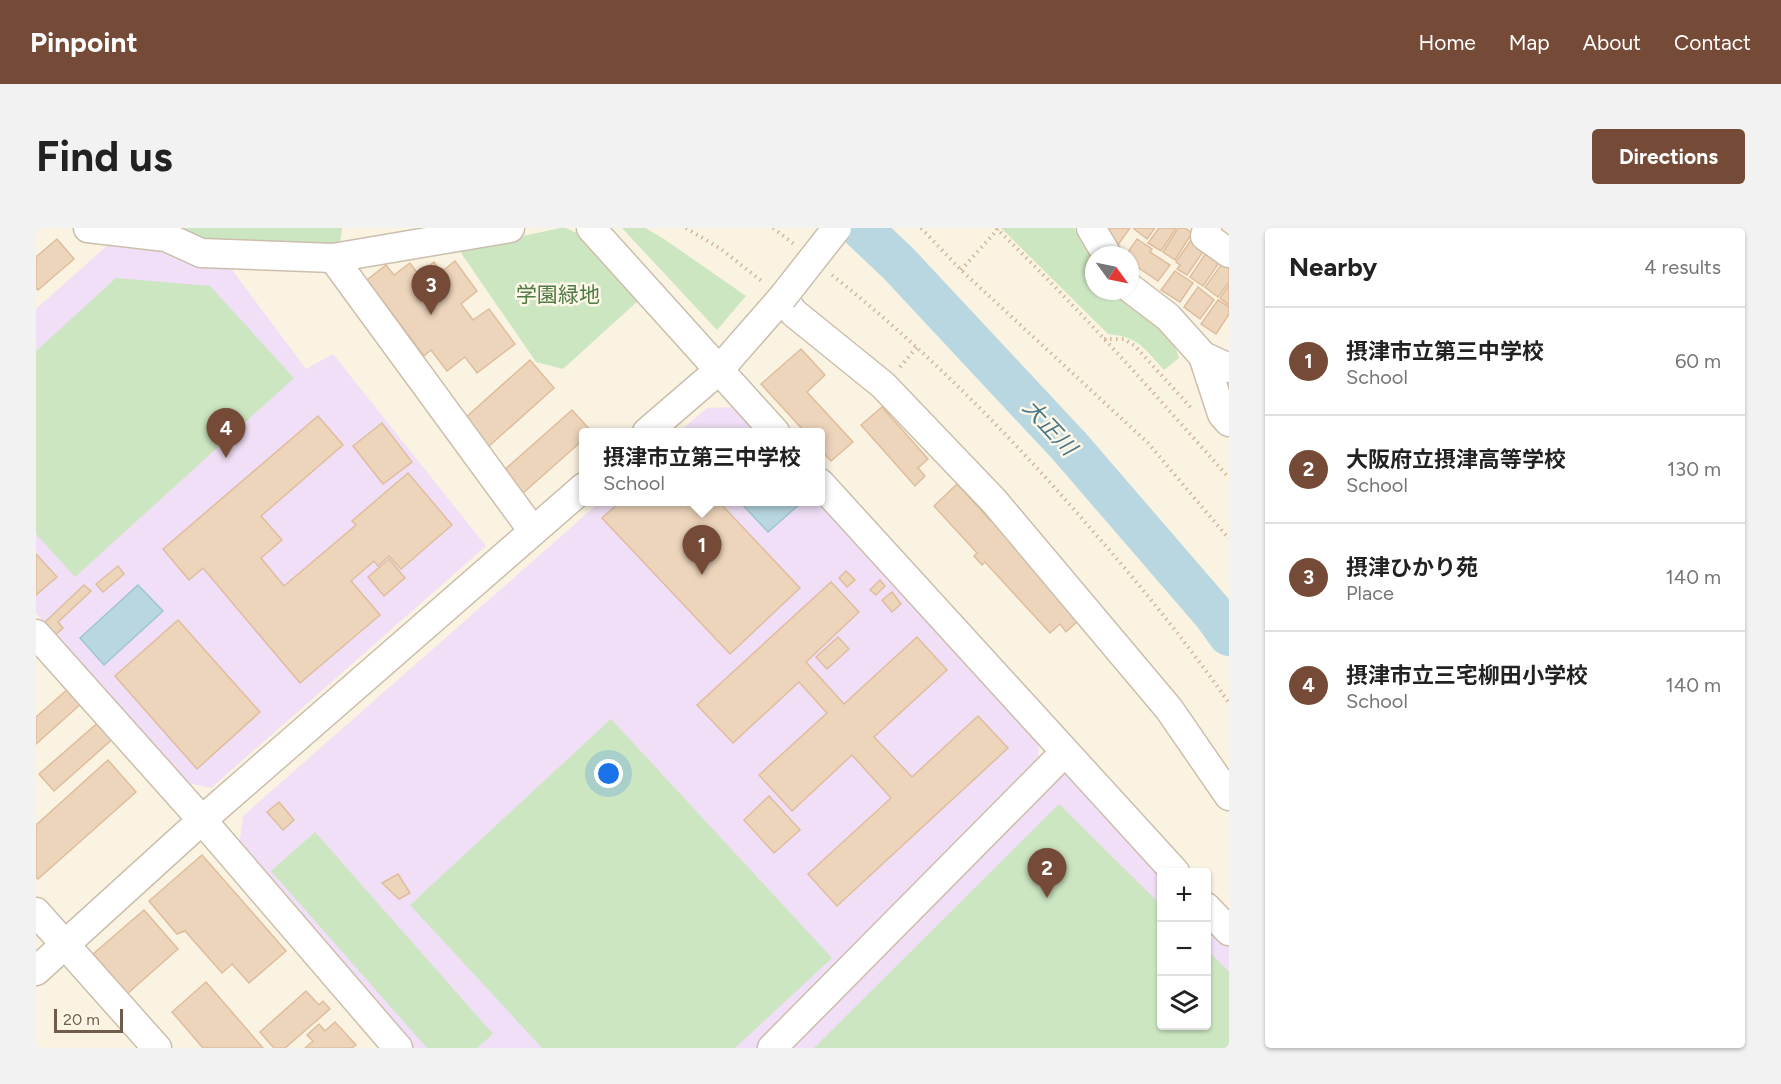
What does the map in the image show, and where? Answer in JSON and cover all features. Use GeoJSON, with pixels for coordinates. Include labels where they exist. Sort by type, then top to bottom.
{"type":"FeatureCollection","features":[{"type":"Feature","properties":{"kind":"street"},"geometry":{"type":"LineString","coordinates":[[88,228],[166,237],[201,253],[333,258],[510,228]]}},
{"type":"Feature","properties":{"kind":"street"},"geometry":{"type":"LineString","coordinates":[[591,228],[771,428]]}},
{"type":"Feature","properties":{"kind":"street"},"geometry":{"type":"LineString","coordinates":[[652,428],[719,370],[783,298],[837,228]]}},
{"type":"Feature","properties":{"kind":"street"},"geometry":{"type":"LineString","coordinates":[[1091,228],[1102,246]]}},
{"type":"Feature","properties":{"kind":"street"},"geometry":{"type":"LineString","coordinates":[[1229,229],[1206,228],[1205,236],[1229,253]]}},
{"type":"Feature","properties":{"kind":"street"},"geometry":{"type":"LineString","coordinates":[[333,258],[533,531]]}},
{"type":"Feature","properties":{"kind":"street"},"geometry":{"type":"LineString","coordinates":[[1139,295],[1168,317],[1203,356],[1226,418]]}},
{"type":"Feature","properties":{"kind":"street"},"geometry":{"type":"LineString","coordinates":[[783,298],[794,313],[883,386],[994,501],[1169,709],[1229,796]]}},
{"type":"Feature","properties":{"kind":"street"},"geometry":{"type":"LineString","coordinates":[[1203,356],[1229,368]]}},
{"type":"Feature","properties":{"kind":"street"},"geometry":{"type":"LineString","coordinates":[[825,489],[1170,868]]}},
{"type":"Feature","properties":{"kind":"street"},"geometry":{"type":"LineString","coordinates":[[36,971],[202,820],[579,491]]}},
{"type":"Feature","properties":{"kind":"street"},"geometry":{"type":"LineString","coordinates":[[36,634],[202,820],[398,1048]]}},
{"type":"Feature","properties":{"kind":"street"},"geometry":{"type":"LineString","coordinates":[[772,1048],[1064,753]]}},
{"type":"Feature","properties":{"kind":"street"},"geometry":{"type":"LineString","coordinates":[[36,912],[157,1048]]}},
{"type":"Feature","properties":{"kind":"street"},"geometry":{"type":"LineString","coordinates":[[1211,912],[1229,931]]}},
{"type":"Feature","properties":{"kind":"path"},"geometry":{"type":"LineString","coordinates":[[686,228],[721,249],[783,298]]}},
{"type":"Feature","properties":{"kind":"path"},"geometry":{"type":"LineString","coordinates":[[773,228],[796,247]]}},
{"type":"Feature","properties":{"kind":"path"},"geometry":{"type":"LineString","coordinates":[[921,228],[961,270],[1148,443],[1229,539]]}},
{"type":"Feature","properties":{"kind":"path"},"geometry":{"type":"LineString","coordinates":[[961,270],[997,229],[1104,339],[1229,478]]}},
{"type":"Feature","properties":{"kind":"path"},"geometry":{"type":"LineString","coordinates":[[830,274],[952,379],[1040,470],[1134,578],[1229,703]]}},
{"type":"Feature","properties":{"kind":"path"},"geometry":{"type":"LineString","coordinates":[[1104,339],[1124,339],[1135,346],[1189,408],[1203,417],[1226,418]]}},
{"type":"Feature","properties":{"kind":"path"},"geometry":{"type":"LineString","coordinates":[[905,361],[917,347]]}},
{"type":"Feature","properties":{"kind":"shaded area"},"geometry":{"type":"Polygon","coordinates":[[[110,243],[157,244],[230,267],[306,369],[333,354],[486,546],[211,788],[188,783],[36,613],[36,309],[110,243]]]}},
{"type":"Feature","properties":{"kind":"shaded area"},"geometry":{"type":"Polygon","coordinates":[[[735,407],[754,428],[684,428],[707,408],[735,407]]]}},
{"type":"Feature","properties":{"kind":"shaded area"},"geometry":{"type":"Polygon","coordinates":[[[595,506],[825,506],[1039,742],[1038,765],[760,1048],[414,1048],[239,848],[243,816],[595,506]]]}},
{"type":"Feature","properties":{"kind":"shaded area"},"geometry":{"type":"Polygon","coordinates":[[[1070,774],[1157,870],[1157,1030],[1211,1030],[1211,927],[1229,947],[1229,1048],[787,1048],[1053,775],[1070,774]]]}},
{"type":"Feature","properties":{"kind":"green space"},"geometry":{"type":"Polygon","coordinates":[[[175,228],[342,228],[340,246],[199,243],[175,228]]]}},
{"type":"Feature","properties":{"kind":"green space","name":"学園緑地"},"geometry":{"type":"Polygon","coordinates":[[[566,228],[581,235],[639,300],[563,369],[536,362],[459,250],[566,228]]]}},
{"type":"Feature","properties":{"kind":"green space"},"geometry":{"type":"Polygon","coordinates":[[[622,228],[645,228],[746,296],[717,330],[622,228]]]}},
{"type":"Feature","properties":{"kind":"green space"},"geometry":{"type":"Polygon","coordinates":[[[1001,228],[1074,228],[1085,247],[1085,300],[1123,300],[1161,326],[1169,335],[1179,358],[1164,370],[1146,350],[1134,341],[1108,334],[1001,228]]]}},
{"type":"Feature","properties":{"kind":"green space"},"geometry":{"type":"Polygon","coordinates":[[[116,278],[210,286],[294,378],[75,577],[36,534],[36,351],[116,278]]]}},
{"type":"Feature","properties":{"kind":"green space"},"geometry":{"type":"Polygon","coordinates":[[[611,719],[832,958],[735,1048],[542,1048],[410,905],[611,719]]]}},
{"type":"Feature","properties":{"kind":"green space"},"geometry":{"type":"Polygon","coordinates":[[[1059,804],[1157,901],[1157,1030],[1211,1030],[1211,953],[1229,972],[1229,1048],[814,1048],[1059,804]]]}},
{"type":"Feature","properties":{"kind":"green space"},"geometry":{"type":"Polygon","coordinates":[[[315,832],[493,1034],[477,1048],[427,1048],[271,871],[315,832]]]}},
{"type":"Feature","properties":{"kind":"water"},"geometry":{"type":"Polygon","coordinates":[[[744,506],[797,506],[768,532],[744,506]]]}},
{"type":"Feature","properties":{"kind":"water"},"geometry":{"type":"Polygon","coordinates":[[[138,585],[163,611],[104,665],[80,638],[138,585]]]}},
{"type":"Feature","properties":{"kind":"building"},"geometry":{"type":"Polygon","coordinates":[[[1102,228],[1130,228],[1117,246],[1113,246],[1102,228]]]}},
{"type":"Feature","properties":{"kind":"building"},"geometry":{"type":"Polygon","coordinates":[[[1135,228],[1155,228],[1147,239],[1135,228]]]}},
{"type":"Feature","properties":{"kind":"building"},"geometry":{"type":"Polygon","coordinates":[[[1159,228],[1176,228],[1161,251],[1148,243],[1159,228]]]}},
{"type":"Feature","properties":{"kind":"building"},"geometry":{"type":"Polygon","coordinates":[[[1178,228],[1185,228],[1192,233],[1175,260],[1163,252],[1178,228]]]}},
{"type":"Feature","properties":{"kind":"building"},"geometry":{"type":"Polygon","coordinates":[[[57,239],[74,259],[38,290],[36,288],[36,257],[57,239]]]}},
{"type":"Feature","properties":{"kind":"building"},"geometry":{"type":"Polygon","coordinates":[[[1137,239],[1152,249],[1150,252],[1170,265],[1158,281],[1139,268],[1139,246],[1132,246],[1137,239]]]}},
{"type":"Feature","properties":{"kind":"building"},"geometry":{"type":"Polygon","coordinates":[[[1191,240],[1205,249],[1187,275],[1177,269],[1180,265],[1176,262],[1191,240]]]}},
{"type":"Feature","properties":{"kind":"building"},"geometry":{"type":"Polygon","coordinates":[[[1208,250],[1221,260],[1203,286],[1190,277],[1208,250]]]}},
{"type":"Feature","properties":{"kind":"building"},"geometry":{"type":"Polygon","coordinates":[[[455,261],[477,291],[461,304],[473,320],[489,309],[515,344],[477,373],[465,357],[447,371],[431,350],[424,356],[367,280],[386,265],[394,275],[410,263],[418,274],[434,262],[441,272],[455,261]]]}},
{"type":"Feature","properties":{"kind":"building"},"geometry":{"type":"Polygon","coordinates":[[[1222,264],[1229,268],[1229,282],[1218,297],[1205,287],[1222,264]]]}},
{"type":"Feature","properties":{"kind":"building"},"geometry":{"type":"Polygon","coordinates":[[[1175,271],[1193,283],[1180,302],[1161,290],[1175,271]]]}},
{"type":"Feature","properties":{"kind":"building"},"geometry":{"type":"Polygon","coordinates":[[[1229,285],[1229,305],[1220,298],[1229,285]]]}},
{"type":"Feature","properties":{"kind":"building"},"geometry":{"type":"Polygon","coordinates":[[[1198,287],[1214,300],[1200,319],[1184,307],[1198,287]]]}},
{"type":"Feature","properties":{"kind":"building"},"geometry":{"type":"Polygon","coordinates":[[[1218,300],[1229,307],[1229,314],[1216,334],[1201,324],[1218,300]]]}},
{"type":"Feature","properties":{"kind":"building"},"geometry":{"type":"Polygon","coordinates":[[[801,349],[825,375],[807,392],[853,442],[831,461],[825,454],[825,428],[801,428],[761,384],[801,349]]]}},
{"type":"Feature","properties":{"kind":"building"},"geometry":{"type":"Polygon","coordinates":[[[530,360],[554,388],[488,447],[464,419],[530,360]]]}},
{"type":"Feature","properties":{"kind":"building"},"geometry":{"type":"Polygon","coordinates":[[[882,407],[928,459],[918,468],[925,476],[915,486],[861,425],[882,407]]]}},
{"type":"Feature","properties":{"kind":"building"},"geometry":{"type":"Polygon","coordinates":[[[572,410],[588,428],[579,428],[579,443],[522,494],[502,472],[572,410]]]}},
{"type":"Feature","properties":{"kind":"building"},"geometry":{"type":"Polygon","coordinates":[[[318,416],[343,445],[261,516],[282,540],[261,558],[284,586],[356,525],[352,521],[408,473],[452,525],[401,569],[389,556],[378,566],[374,561],[351,581],[380,615],[300,683],[203,568],[189,580],[163,549],[318,416]]]}},
{"type":"Feature","properties":{"kind":"building"},"geometry":{"type":"Polygon","coordinates":[[[382,423],[412,462],[383,484],[353,446],[382,423]]]}},
{"type":"Feature","properties":{"kind":"building"},"geometry":{"type":"Polygon","coordinates":[[[957,484],[991,521],[994,517],[1080,619],[1066,632],[1060,624],[1050,633],[985,562],[982,565],[974,556],[977,553],[934,506],[957,484]]]}},
{"type":"Feature","properties":{"kind":"building"},"geometry":{"type":"Polygon","coordinates":[[[616,506],[723,506],[800,588],[730,654],[602,518],[616,506]]]}},
{"type":"Feature","properties":{"kind":"building"},"geometry":{"type":"Polygon","coordinates":[[[36,554],[57,577],[36,595],[36,554]]]}},
{"type":"Feature","properties":{"kind":"building"},"geometry":{"type":"Polygon","coordinates":[[[389,559],[405,578],[384,596],[368,577],[389,559]]]}},
{"type":"Feature","properties":{"kind":"building"},"geometry":{"type":"Polygon","coordinates":[[[118,566],[124,574],[103,592],[96,584],[118,566]]]}},
{"type":"Feature","properties":{"kind":"building"},"geometry":{"type":"Polygon","coordinates":[[[846,571],[855,580],[847,587],[839,578],[846,571]]]}},
{"type":"Feature","properties":{"kind":"building"},"geometry":{"type":"Polygon","coordinates":[[[880,580],[885,586],[876,595],[870,590],[880,580]]]}},
{"type":"Feature","properties":{"kind":"building"},"geometry":{"type":"Polygon","coordinates":[[[831,582],[859,612],[806,662],[844,704],[917,637],[947,670],[874,737],[912,777],[978,716],[1008,748],[837,906],[808,874],[891,798],[852,755],[792,811],[759,775],[827,713],[799,682],[733,743],[697,705],[831,582]]]}},
{"type":"Feature","properties":{"kind":"building"},"geometry":{"type":"Polygon","coordinates":[[[84,585],[91,591],[58,622],[63,628],[54,636],[43,624],[84,585]]]}},
{"type":"Feature","properties":{"kind":"building"},"geometry":{"type":"Polygon","coordinates":[[[892,592],[901,604],[892,612],[882,600],[892,592]]]}},
{"type":"Feature","properties":{"kind":"building"},"geometry":{"type":"Polygon","coordinates":[[[178,620],[260,712],[197,769],[115,676],[178,620]]]}},
{"type":"Feature","properties":{"kind":"building"},"geometry":{"type":"Polygon","coordinates":[[[838,637],[849,649],[827,669],[816,657],[838,637]]]}},
{"type":"Feature","properties":{"kind":"building"},"geometry":{"type":"Polygon","coordinates":[[[69,688],[82,703],[36,744],[36,717],[69,688]]]}},
{"type":"Feature","properties":{"kind":"building"},"geometry":{"type":"Polygon","coordinates":[[[101,720],[116,736],[54,791],[39,774],[101,720]]]}},
{"type":"Feature","properties":{"kind":"building"},"geometry":{"type":"Polygon","coordinates":[[[108,760],[136,792],[38,879],[36,877],[36,825],[108,760]]]}},
{"type":"Feature","properties":{"kind":"building"},"geometry":{"type":"Polygon","coordinates":[[[769,796],[800,830],[774,853],[744,820],[769,796]]]}},
{"type":"Feature","properties":{"kind":"building"},"geometry":{"type":"Polygon","coordinates":[[[279,802],[294,820],[283,830],[267,812],[279,802]]]}},
{"type":"Feature","properties":{"kind":"building"},"geometry":{"type":"Polygon","coordinates":[[[202,855],[286,951],[249,983],[232,964],[222,973],[185,931],[177,934],[149,901],[202,855]]]}},
{"type":"Feature","properties":{"kind":"building"},"geometry":{"type":"Polygon","coordinates":[[[398,874],[410,893],[399,899],[382,883],[398,874]]]}},
{"type":"Feature","properties":{"kind":"building"},"geometry":{"type":"Polygon","coordinates":[[[144,910],[178,949],[127,994],[93,954],[144,910]]]}},
{"type":"Feature","properties":{"kind":"building"},"geometry":{"type":"Polygon","coordinates":[[[206,982],[263,1048],[203,1048],[172,1012],[206,982]]]}},
{"type":"Feature","properties":{"kind":"building"},"geometry":{"type":"Polygon","coordinates":[[[306,991],[319,1005],[323,1001],[330,1009],[285,1048],[274,1048],[260,1032],[306,991]]]}},
{"type":"Feature","properties":{"kind":"building"},"geometry":{"type":"Polygon","coordinates":[[[335,1022],[356,1045],[352,1048],[305,1048],[313,1041],[307,1035],[319,1024],[325,1031],[335,1022]]]}},
{"type":"Feature","properties":{"kind":"waterway","name":"大正川"},"geometry":{"type":"LineString","coordinates":[[861,228],[898,263],[1069,446],[1214,614],[1229,635]]}},
{"type":"Feature","properties":{"kind":"place","name":"摂津ひかり苑"},"geometry":{"type":"Point","coordinates":[431,315]}},
{"type":"Feature","properties":{"kind":"place","name":"摂津市立三宅柳田小学校"},"geometry":{"type":"Point","coordinates":[226,458]}},
{"type":"Feature","properties":{"kind":"place","name":"摂津市立第三中学校"},"geometry":{"type":"Point","coordinates":[702,575]}},
{"type":"Feature","properties":{"kind":"place","name":"大阪府立摂津高等学校"},"geometry":{"type":"Point","coordinates":[1047,898]}}]}
